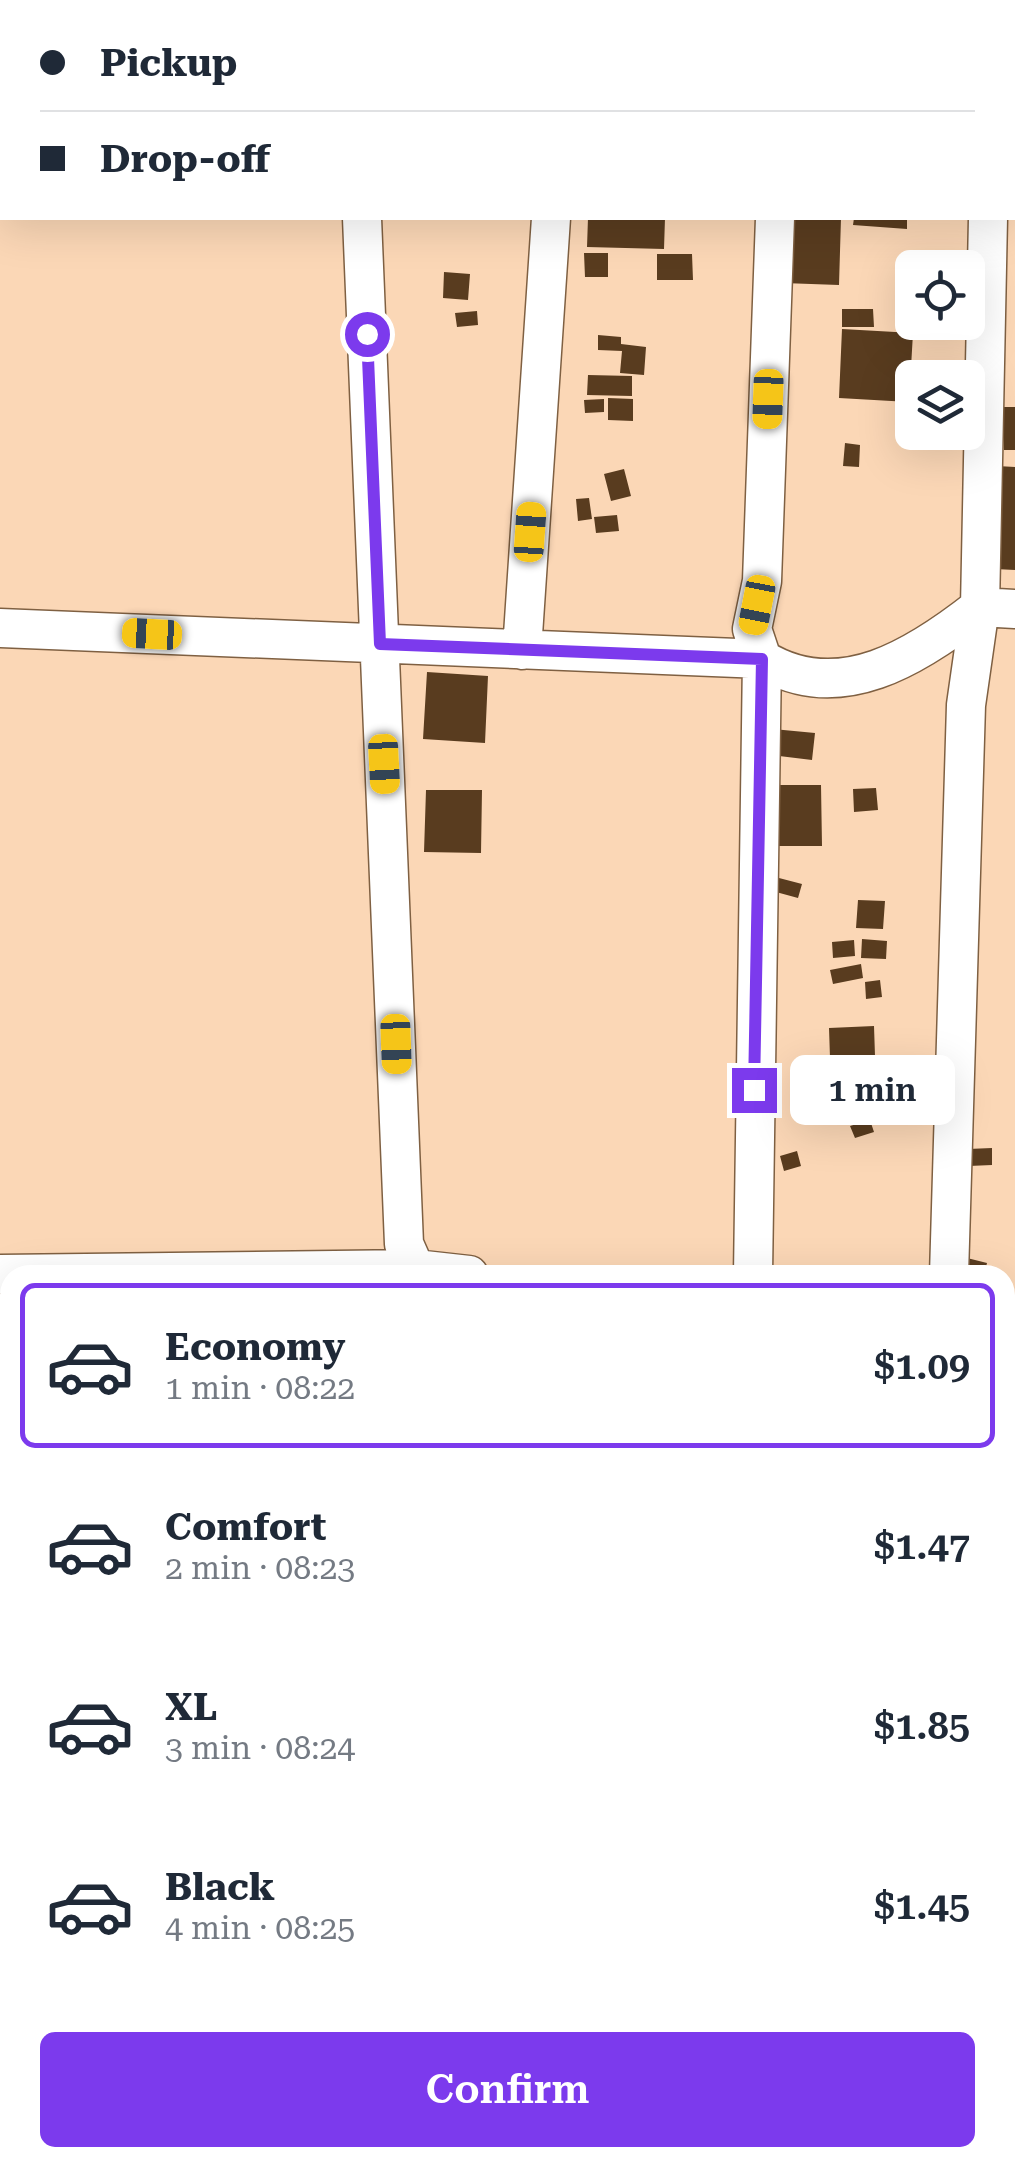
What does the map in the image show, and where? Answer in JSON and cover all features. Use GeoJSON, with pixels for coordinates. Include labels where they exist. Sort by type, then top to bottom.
{"type":"FeatureCollection","features":[{"type":"Feature","properties":{"kind":"street"},"geometry":{"type":"LineString","coordinates":[[362,220],[407,1264],[368,1265]]}},
{"type":"Feature","properties":{"kind":"street"},"geometry":{"type":"LineString","coordinates":[[522,650],[552,220]]}},
{"type":"Feature","properties":{"kind":"street"},"geometry":{"type":"LineString","coordinates":[[753,1265],[762,659],[752,629],[762,581],[775,220]]}},
{"type":"Feature","properties":{"kind":"street"},"geometry":{"type":"LineString","coordinates":[[949,1265],[966,705],[997,608],[988,220]]}},
{"type":"Feature","properties":{"kind":"street"},"geometry":{"type":"LineString","coordinates":[[0,628],[762,659],[785,674],[819,678],[868,674],[904,660],[997,608]]}},
{"type":"Feature","properties":{"kind":"building"},"geometry":{"type":"Polygon","coordinates":[[[588,220],[665,220],[664,249],[587,247],[588,220]]]}},
{"type":"Feature","properties":{"kind":"building"},"geometry":{"type":"Polygon","coordinates":[[[785,220],[841,220],[839,285],[783,283],[785,220]]]}},
{"type":"Feature","properties":{"kind":"building"},"geometry":{"type":"Polygon","coordinates":[[[854,220],[907,220],[907,229],[853,225],[854,220]]]}},
{"type":"Feature","properties":{"kind":"building"},"geometry":{"type":"Polygon","coordinates":[[[584,253],[608,253],[608,277],[585,277],[584,253]]]}},
{"type":"Feature","properties":{"kind":"building"},"geometry":{"type":"Polygon","coordinates":[[[657,254],[692,254],[693,280],[657,280],[657,254]]]}},
{"type":"Feature","properties":{"kind":"building"},"geometry":{"type":"Polygon","coordinates":[[[444,272],[470,274],[468,300],[443,298],[444,272]]]}},
{"type":"Feature","properties":{"kind":"building"},"geometry":{"type":"Polygon","coordinates":[[[842,309],[873,309],[874,327],[842,327],[842,309]]]}},
{"type":"Feature","properties":{"kind":"building"},"geometry":{"type":"Polygon","coordinates":[[[477,311],[478,325],[457,327],[455,313],[477,311]]]}},
{"type":"Feature","properties":{"kind":"building"},"geometry":{"type":"Polygon","coordinates":[[[842,329],[895,332],[895,340],[913,340],[911,360],[895,360],[895,401],[839,398],[842,329]]]}},
{"type":"Feature","properties":{"kind":"building"},"geometry":{"type":"Polygon","coordinates":[[[598,335],[621,337],[621,344],[646,347],[644,375],[620,373],[622,351],[598,350],[598,335]]]}},
{"type":"Feature","properties":{"kind":"building"},"geometry":{"type":"Polygon","coordinates":[[[588,375],[632,376],[632,396],[587,395],[588,375]]]}},
{"type":"Feature","properties":{"kind":"building"},"geometry":{"type":"Polygon","coordinates":[[[608,398],[633,399],[633,421],[608,420],[608,398]]]}},
{"type":"Feature","properties":{"kind":"building"},"geometry":{"type":"Polygon","coordinates":[[[604,399],[604,412],[585,413],[584,400],[604,399]]]}},
{"type":"Feature","properties":{"kind":"building"},"geometry":{"type":"Polygon","coordinates":[[[1003,407],[1015,407],[1015,450],[1004,450],[1003,407]]]}},
{"type":"Feature","properties":{"kind":"building"},"geometry":{"type":"Polygon","coordinates":[[[845,443],[860,445],[859,467],[843,466],[845,443]]]}},
{"type":"Feature","properties":{"kind":"building"},"geometry":{"type":"Polygon","coordinates":[[[997,466],[1015,467],[1015,570],[995,569],[997,466]]]}},
{"type":"Feature","properties":{"kind":"building"},"geometry":{"type":"Polygon","coordinates":[[[624,469],[631,496],[611,501],[604,474],[624,469]]]}},
{"type":"Feature","properties":{"kind":"building"},"geometry":{"type":"Polygon","coordinates":[[[589,498],[592,519],[578,521],[576,499],[589,498]]]}},
{"type":"Feature","properties":{"kind":"building"},"geometry":{"type":"Polygon","coordinates":[[[617,515],[619,531],[596,533],[594,517],[617,515]]]}},
{"type":"Feature","properties":{"kind":"building"},"geometry":{"type":"Polygon","coordinates":[[[427,672],[488,676],[485,743],[423,739],[427,672]]]}},
{"type":"Feature","properties":{"kind":"building"},"geometry":{"type":"Polygon","coordinates":[[[773,729],[815,733],[812,760],[771,755],[773,729]]]}},
{"type":"Feature","properties":{"kind":"building"},"geometry":{"type":"Polygon","coordinates":[[[763,785],[821,785],[822,846],[764,846],[763,785]]]}},
{"type":"Feature","properties":{"kind":"building"},"geometry":{"type":"Polygon","coordinates":[[[876,788],[878,810],[854,812],[853,789],[876,788]]]}},
{"type":"Feature","properties":{"kind":"building"},"geometry":{"type":"Polygon","coordinates":[[[426,790],[482,790],[481,853],[424,852],[426,790]]]}},
{"type":"Feature","properties":{"kind":"building"},"geometry":{"type":"Polygon","coordinates":[[[779,878],[802,884],[798,898],[776,892],[779,878]]]}},
{"type":"Feature","properties":{"kind":"building"},"geometry":{"type":"Polygon","coordinates":[[[858,900],[885,901],[883,929],[856,928],[858,900]]]}},
{"type":"Feature","properties":{"kind":"building"},"geometry":{"type":"Polygon","coordinates":[[[862,939],[887,941],[886,959],[861,958],[862,939]]]}},
{"type":"Feature","properties":{"kind":"building"},"geometry":{"type":"Polygon","coordinates":[[[854,940],[855,956],[833,958],[832,942],[854,940]]]}},
{"type":"Feature","properties":{"kind":"building"},"geometry":{"type":"Polygon","coordinates":[[[861,964],[863,978],[833,984],[830,970],[861,964]]]}},
{"type":"Feature","properties":{"kind":"building"},"geometry":{"type":"Polygon","coordinates":[[[880,980],[882,997],[866,999],[865,982],[880,980]]]}},
{"type":"Feature","properties":{"kind":"building"},"geometry":{"type":"Polygon","coordinates":[[[874,1026],[875,1056],[830,1058],[829,1028],[874,1026]]]}},
{"type":"Feature","properties":{"kind":"building"},"geometry":{"type":"Polygon","coordinates":[[[845,1089],[849,1104],[825,1110],[822,1095],[845,1089]]]}},
{"type":"Feature","properties":{"kind":"building"},"geometry":{"type":"Polygon","coordinates":[[[870,1120],[874,1132],[855,1138],[850,1126],[870,1120]]]}},
{"type":"Feature","properties":{"kind":"building"},"geometry":{"type":"Polygon","coordinates":[[[992,1148],[992,1165],[969,1166],[968,1149],[992,1148]]]}},
{"type":"Feature","properties":{"kind":"building"},"geometry":{"type":"Polygon","coordinates":[[[797,1151],[801,1166],[784,1171],[780,1156],[797,1151]]]}},
{"type":"Feature","properties":{"kind":"building"},"geometry":{"type":"Polygon","coordinates":[[[963,1257],[987,1263],[986,1265],[961,1265],[963,1257]]]}},
{"type":"Feature","properties":{"kind":"route"},"geometry":{"type":"LineString","coordinates":[[367,334],[380,644],[762,659],[754,1090]]}}]}
